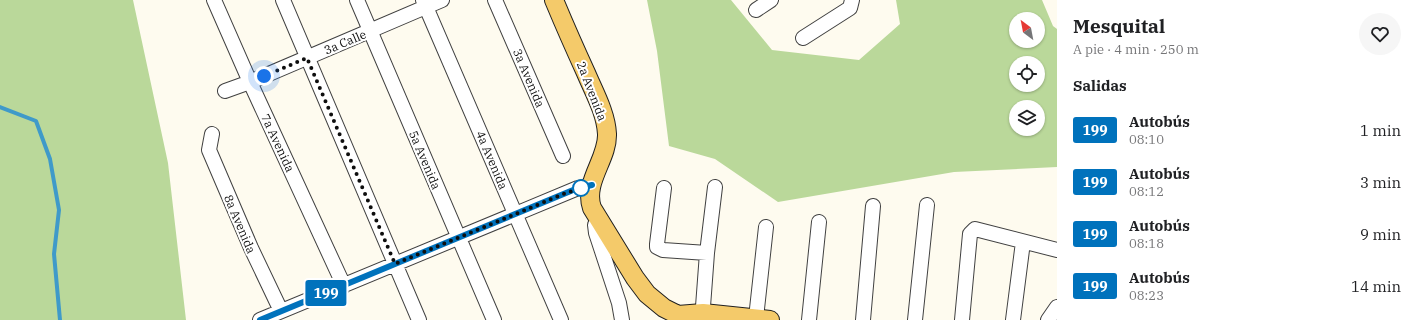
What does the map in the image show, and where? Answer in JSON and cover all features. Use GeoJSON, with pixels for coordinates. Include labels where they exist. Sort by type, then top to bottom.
{"type":"FeatureCollection","features":[{"type":"Feature","properties":{"kind":"main road","name":"2a Avenida"},"geometry":{"type":"LineString","coordinates":[[554,0],[595,94],[605,123],[606,141],[592,185],[590,196],[591,205],[599,221],[647,294],[664,308],[690,318]]}},
{"type":"Feature","properties":{"kind":"main road"},"geometry":{"type":"LineString","coordinates":[[690,318],[763,319]]}},
{"type":"Feature","properties":{"kind":"street","name":"7a Avenida"},"geometry":{"type":"LineString","coordinates":[[214,0],[344,286]]}},
{"type":"Feature","properties":{"kind":"street"},"geometry":{"type":"LineString","coordinates":[[283,0],[419,320]]}},
{"type":"Feature","properties":{"kind":"street","name":"5a Avenida"},"geometry":{"type":"LineString","coordinates":[[357,0],[494,320]]}},
{"type":"Feature","properties":{"kind":"street","name":"3a Calle"},"geometry":{"type":"LineString","coordinates":[[224,91],[250,82],[370,31],[424,4],[442,0]]}},
{"type":"Feature","properties":{"kind":"street","name":"3a Avenida"},"geometry":{"type":"LineString","coordinates":[[495,0],[563,156]]}},
{"type":"Feature","properties":{"kind":"street"},"geometry":{"type":"LineString","coordinates":[[756,10],[771,0]]}},
{"type":"Feature","properties":{"kind":"street"},"geometry":{"type":"LineString","coordinates":[[803,38],[850,8],[852,0]]}},
{"type":"Feature","properties":{"kind":"street","name":"4a Avenida"},"geometry":{"type":"LineString","coordinates":[[424,4],[561,320]]}},
{"type":"Feature","properties":{"kind":"street","name":"8a Avenida"},"geometry":{"type":"LineString","coordinates":[[212,134],[209,150],[251,248],[281,311]]}},
{"type":"Feature","properties":{"kind":"street"},"geometry":{"type":"LineString","coordinates":[[260,320],[578,188],[592,185]]}},
{"type":"Feature","properties":{"kind":"street"},"geometry":{"type":"LineString","coordinates":[[690,318],[707,253],[715,187]]}},
{"type":"Feature","properties":{"kind":"street"},"geometry":{"type":"LineString","coordinates":[[664,188],[657,247],[663,250],[707,253]]}},
{"type":"Feature","properties":{"kind":"street"},"geometry":{"type":"LineString","coordinates":[[915,320],[927,205]]}},
{"type":"Feature","properties":{"kind":"street"},"geometry":{"type":"LineString","coordinates":[[863,320],[873,206]]}},
{"type":"Feature","properties":{"kind":"street"},"geometry":{"type":"LineString","coordinates":[[599,221],[595,225],[596,233],[620,303],[622,320]]}},
{"type":"Feature","properties":{"kind":"street"},"geometry":{"type":"LineString","coordinates":[[809,320],[819,222]]}},
{"type":"Feature","properties":{"kind":"street"},"geometry":{"type":"LineString","coordinates":[[763,319],[766,227]]}},
{"type":"Feature","properties":{"kind":"street"},"geometry":{"type":"LineString","coordinates":[[962,320],[970,234],[975,229],[1057,250]]}},
{"type":"Feature","properties":{"kind":"street"},"geometry":{"type":"LineString","coordinates":[[1013,320],[1023,242]]}},
{"type":"Feature","properties":{"kind":"street"},"geometry":{"type":"LineString","coordinates":[[1048,320],[1057,307]]}},
{"type":"Feature","properties":{"kind":"green space"},"geometry":{"type":"Polygon","coordinates":[[[0,0],[133,0],[168,163],[186,320],[0,320],[0,0]]]}},
{"type":"Feature","properties":{"kind":"green space"},"geometry":{"type":"Polygon","coordinates":[[[647,0],[731,0],[772,50],[859,60],[900,24],[896,0],[1042,0],[1053,26],[1057,29],[1057,167],[954,172],[778,202],[715,159],[669,146],[657,51],[647,0]]]}},
{"type":"Feature","properties":{"kind":"waterway"},"geometry":{"type":"LineString","coordinates":[[0,107],[36,121],[50,159],[59,210],[54,254],[60,320]]}},
{"type":"Feature","properties":{"kind":"bus line","name":"199"},"geometry":{"type":"LineString","coordinates":[[260,320],[578,188],[592,185]]}},
{"type":"Feature","properties":{"kind":"route"},"geometry":{"type":"LineString","coordinates":[[264,76],[307,58],[395,264],[581,188]]}}]}
